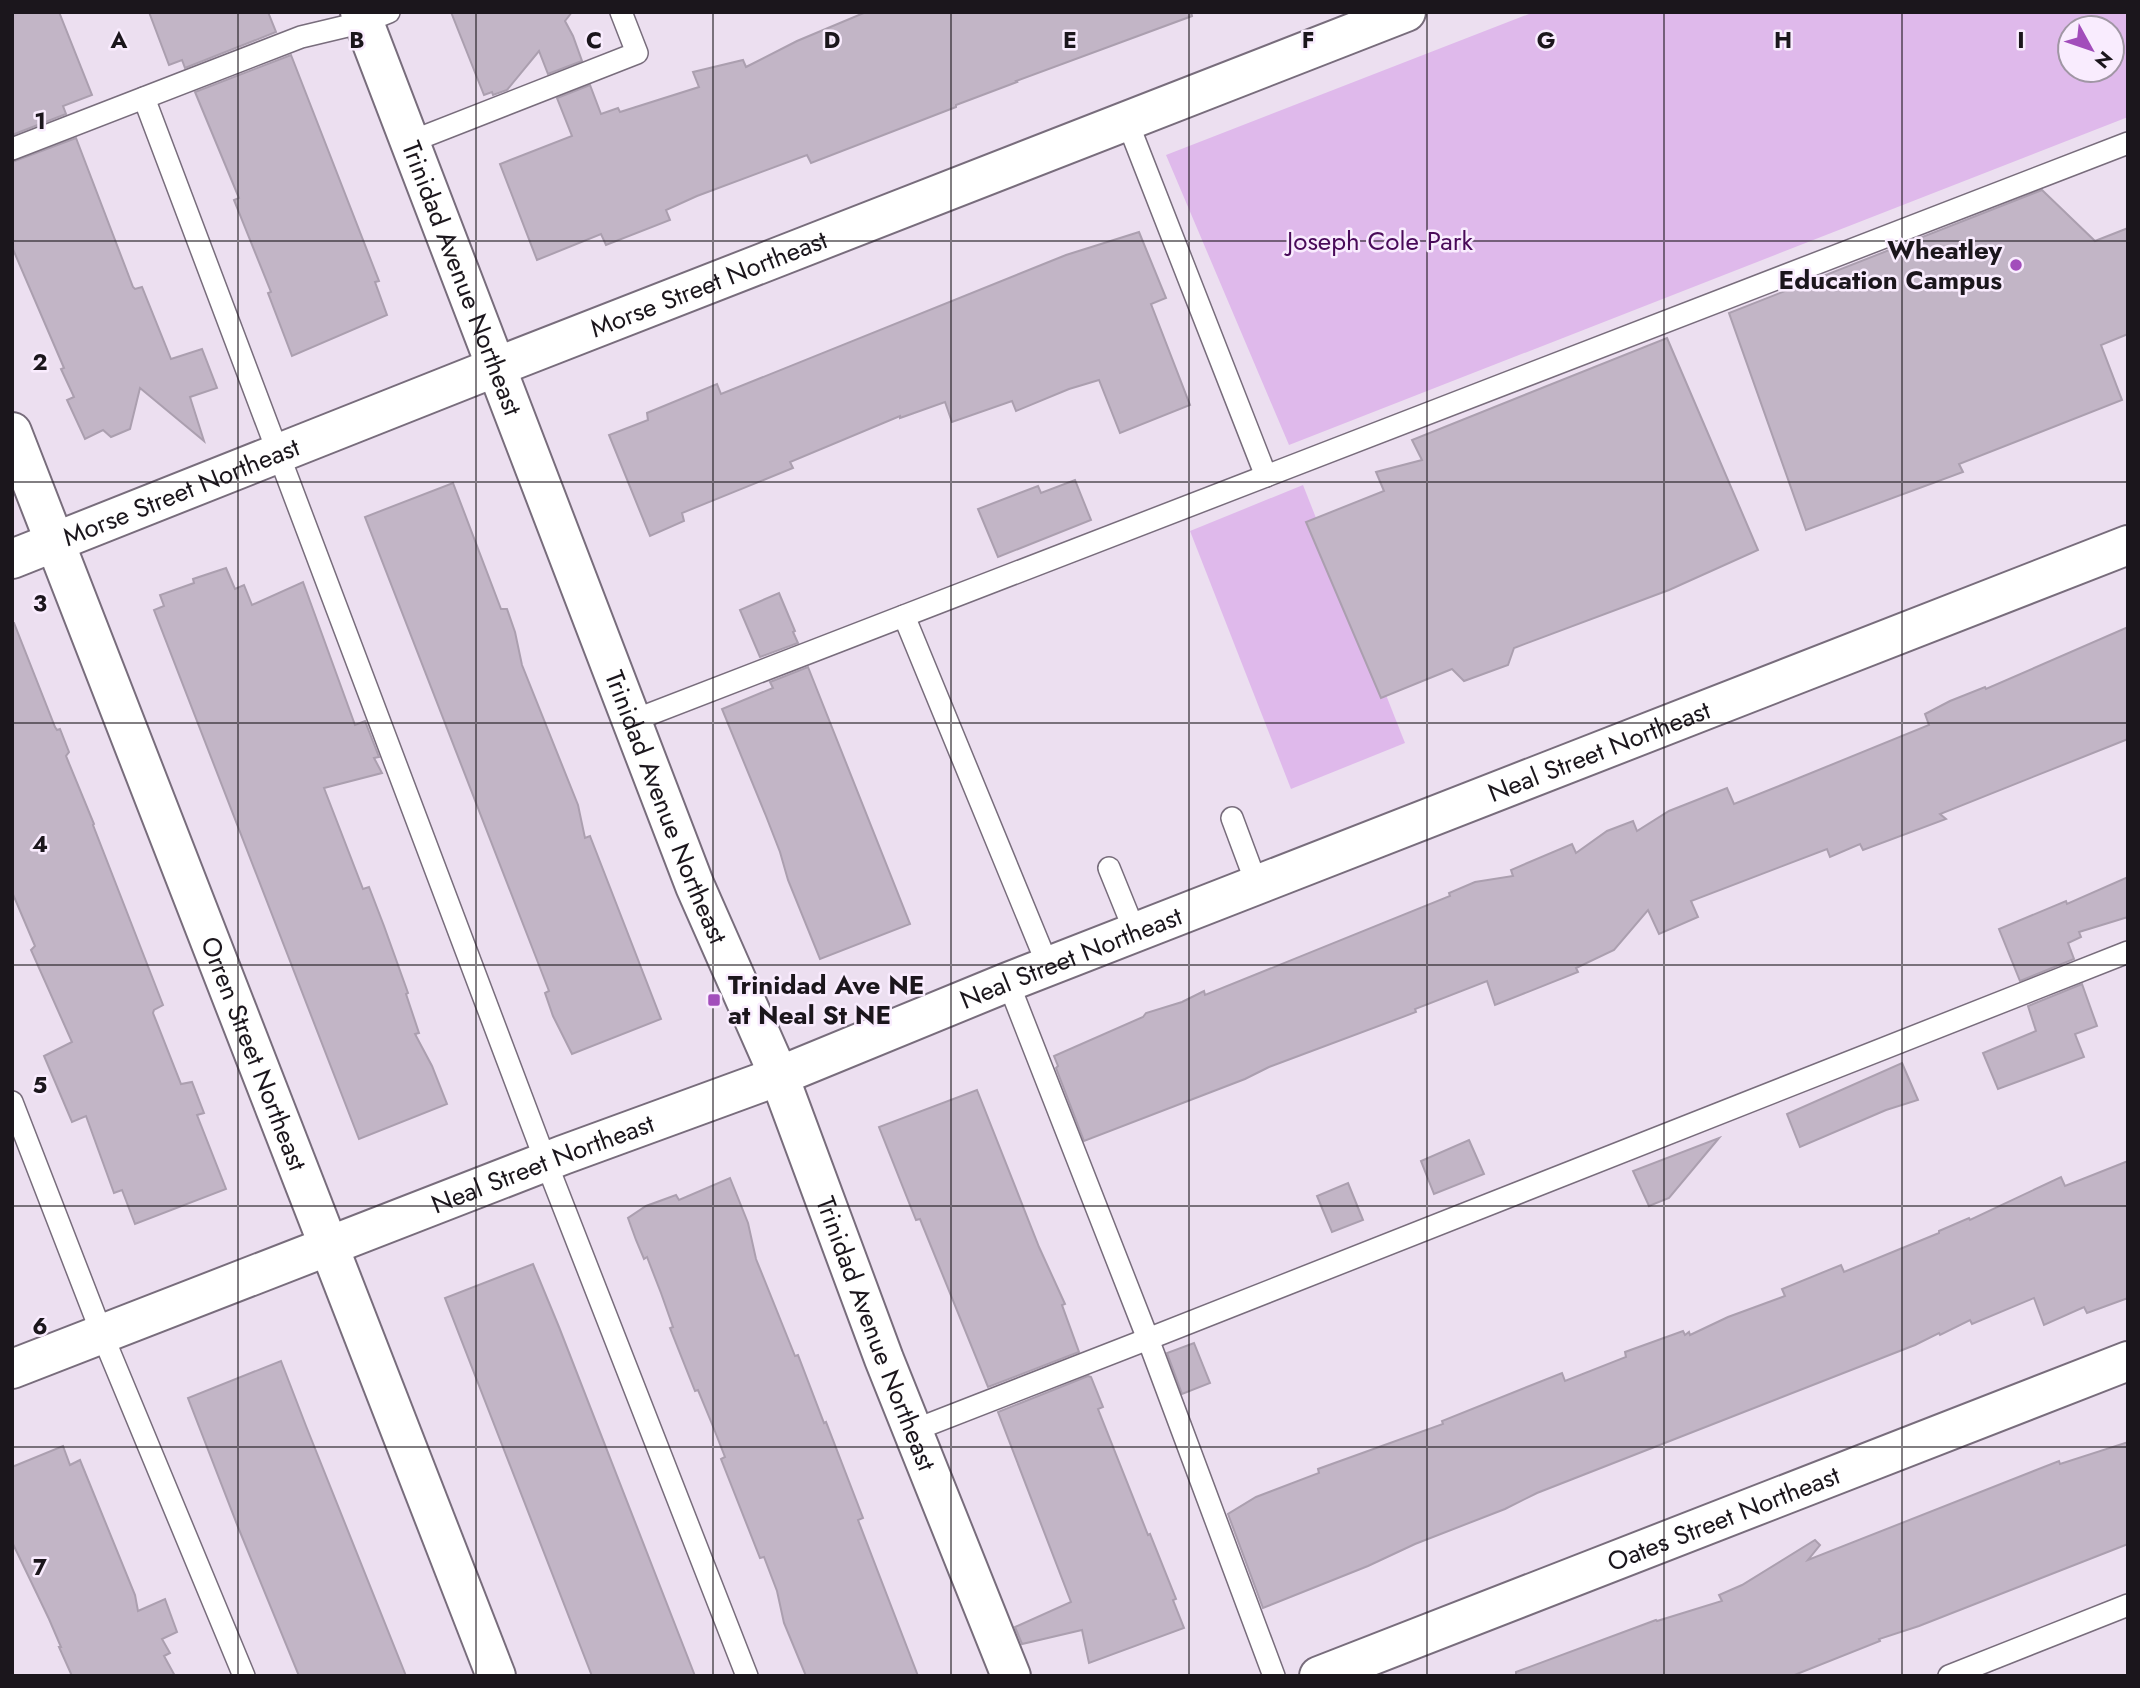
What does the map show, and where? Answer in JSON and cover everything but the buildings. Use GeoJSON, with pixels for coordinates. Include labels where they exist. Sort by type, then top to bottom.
{"type":"FeatureCollection","features":[{"type":"Feature","properties":{"kind":"street","name":"Morse Street Northeast"},"geometry":{"type":"LineString","coordinates":[[12,559],[1406,12]]}},
{"type":"Feature","properties":{"kind":"street","name":"Trinidad Avenue Northeast"},"geometry":{"type":"LineString","coordinates":[[371,16],[410,142],[695,886],[779,1076],[912,1431],[1011,1676]]}},
{"type":"Feature","properties":{"kind":"street","name":"Orren Street Northeast"},"geometry":{"type":"LineString","coordinates":[[12,432],[496,1676]]}},
{"type":"Feature","properties":{"kind":"street","name":"Neal Street Northeast"},"geometry":{"type":"LineString","coordinates":[[12,1369],[546,1162],[779,1076],[1007,982],[2128,545]]}},
{"type":"Feature","properties":{"kind":"street","name":"Oates Street Northeast"},"geometry":{"type":"LineString","coordinates":[[1319,1676],[2128,1361]]}},
{"type":"Feature","properties":{"kind":"lane"},"geometry":{"type":"LineString","coordinates":[[410,142],[637,53],[621,12]]}},
{"type":"Feature","properties":{"kind":"lane"},"geometry":{"type":"LineString","coordinates":[[12,149],[301,37],[371,16]]}},
{"type":"Feature","properties":{"kind":"lane"},"geometry":{"type":"LineString","coordinates":[[144,98],[546,1162],[747,1676]]}},
{"type":"Feature","properties":{"kind":"lane"},"geometry":{"type":"LineString","coordinates":[[1127,121],[1266,476]]}},
{"type":"Feature","properties":{"kind":"lane"},"geometry":{"type":"LineString","coordinates":[[632,721],[2128,143]]}},
{"type":"Feature","properties":{"kind":"lane"},"geometry":{"type":"LineString","coordinates":[[905,615],[1048,967]]}},
{"type":"Feature","properties":{"kind":"lane"},"geometry":{"type":"LineString","coordinates":[[1232,818],[1257,885]]}},
{"type":"Feature","properties":{"kind":"lane"},"geometry":{"type":"LineString","coordinates":[[1109,868],[1135,933]]}},
{"type":"Feature","properties":{"kind":"lane"},"geometry":{"type":"LineString","coordinates":[[912,1431],[2128,952]]}},
{"type":"Feature","properties":{"kind":"lane"},"geometry":{"type":"LineString","coordinates":[[1007,982],[1148,1339],[1274,1676]]}},
{"type":"Feature","properties":{"kind":"lane"},"geometry":{"type":"LineString","coordinates":[[12,1102],[102,1334],[244,1676]]}},
{"type":"Feature","properties":{"kind":"lane"},"geometry":{"type":"LineString","coordinates":[[1949,1676],[2128,1605]]}},
{"type":"Feature","properties":{"kind":"green space","name":"Joseph Cole Park"},"geometry":{"type":"Polygon","coordinates":[[[1534,12],[2128,12],[2128,117],[1289,445],[1166,155],[1534,12]]]}},
{"type":"Feature","properties":{"kind":"green space"},"geometry":{"type":"Polygon","coordinates":[[[1303,485],[1405,743],[1291,789],[1190,531],[1303,485]]]}},
{"type":"Feature","properties":{"kind":"place","name":"Wheatley Education Campus"},"geometry":{"type":"Point","coordinates":[2016,265]}},
{"type":"Feature","properties":{"kind":"place","name":"Trinidad Ave NE at Neal St NE"},"geometry":{"type":"Point","coordinates":[714,1000]}}]}
